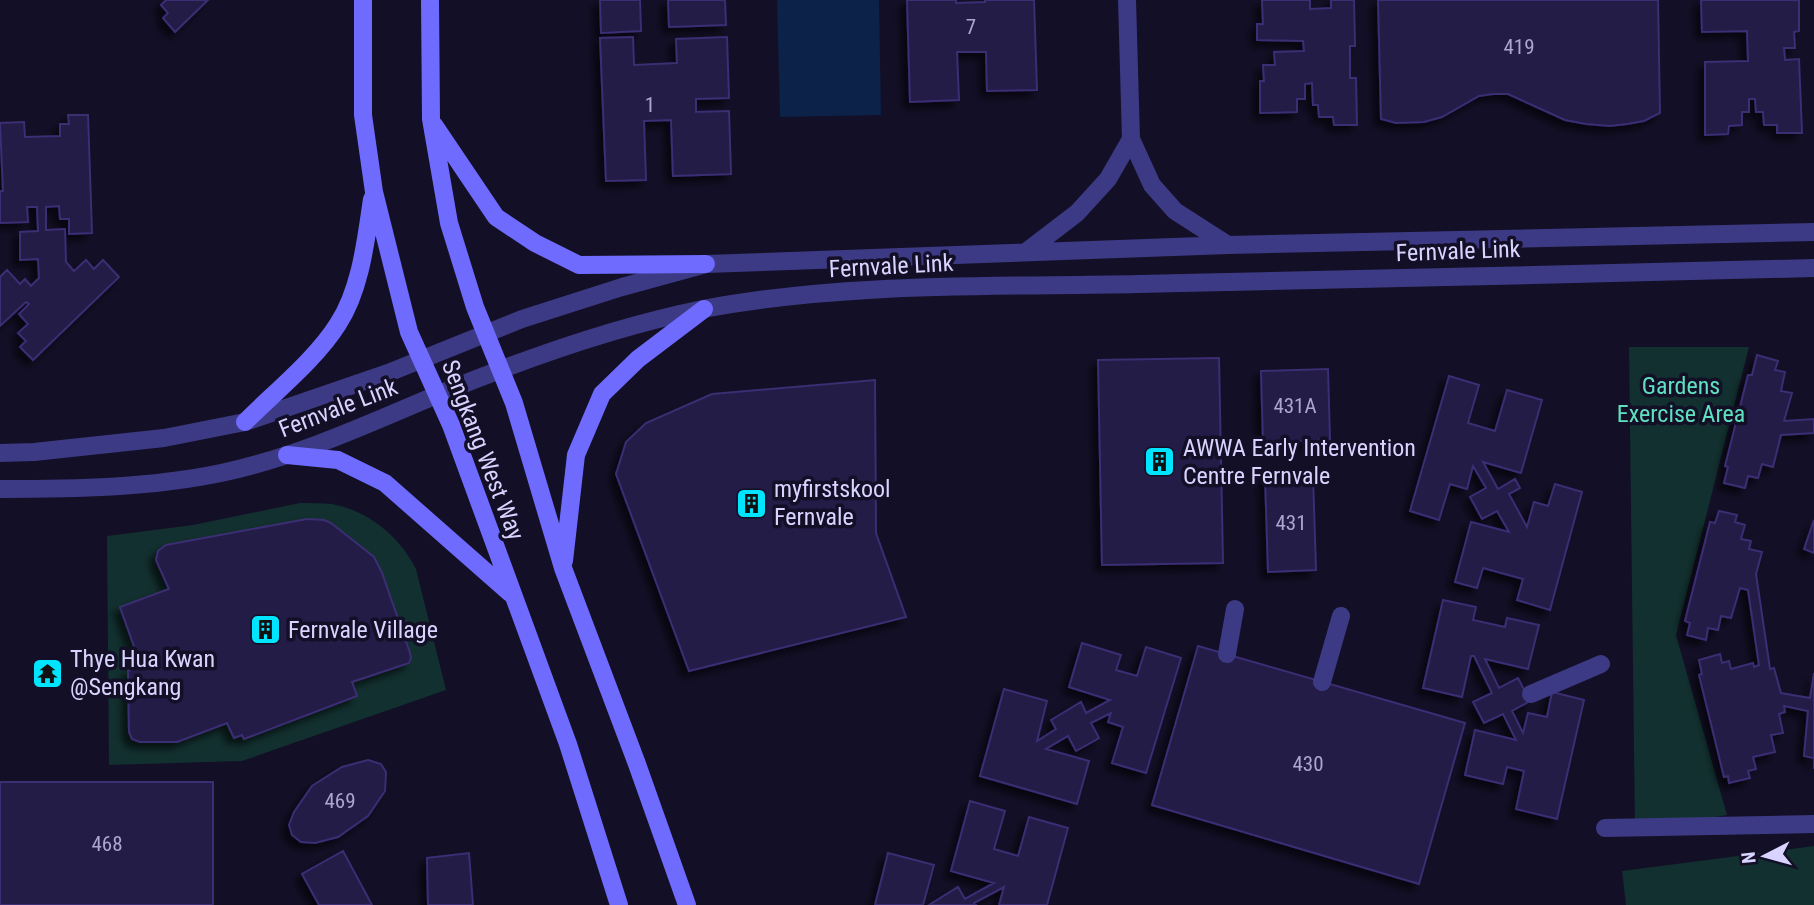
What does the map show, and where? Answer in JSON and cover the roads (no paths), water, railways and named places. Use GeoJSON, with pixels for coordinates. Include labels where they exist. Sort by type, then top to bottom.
{"type":"FeatureCollection","features":[{"type":"Feature","properties":{"kind":"main road","name":"Sengkang West Way"},"geometry":{"type":"LineString","coordinates":[[363,0],[363,115],[374,192],[409,332],[438,395],[568,744],[619,905]]}},
{"type":"Feature","properties":{"kind":"main road","name":"Sengkang West Way"},"geometry":{"type":"LineString","coordinates":[[430,0],[430,119],[449,223],[475,307],[514,403],[563,568],[687,905]]}},
{"type":"Feature","properties":{"kind":"main road"},"geometry":{"type":"LineString","coordinates":[[430,119],[496,217],[535,243],[579,265],[706,264]]}},
{"type":"Feature","properties":{"kind":"main road"},"geometry":{"type":"LineString","coordinates":[[245,422],[326,342],[340,321],[361,268],[374,192]]}},
{"type":"Feature","properties":{"kind":"main road"},"geometry":{"type":"LineString","coordinates":[[563,568],[576,454],[602,394],[638,359],[704,309]]}},
{"type":"Feature","properties":{"kind":"main road"},"geometry":{"type":"LineString","coordinates":[[286,455],[338,460],[385,483],[512,596]]}},
{"type":"Feature","properties":{"kind":"street"},"geometry":{"type":"LineString","coordinates":[[1127,0],[1130,139],[1152,185],[1175,211],[1228,244]]}},
{"type":"Feature","properties":{"kind":"street"},"geometry":{"type":"LineString","coordinates":[[1026,252],[1077,213],[1108,178],[1130,139]]}},
{"type":"Feature","properties":{"kind":"street","name":"Fernvale Link"},"geometry":{"type":"LineString","coordinates":[[0,453],[34,452],[163,438],[245,422],[388,373],[522,319],[622,286],[706,264],[1228,244],[1814,232]]}},
{"type":"Feature","properties":{"kind":"street","name":"Fernvale Link"},"geometry":{"type":"LineString","coordinates":[[0,489],[113,487],[221,473],[286,455],[501,371],[626,327],[704,309],[786,296],[997,284],[1134,284],[1814,268]]}},
{"type":"Feature","properties":{"kind":"street"},"geometry":{"type":"LineString","coordinates":[[1227,654],[1236,609]]}},
{"type":"Feature","properties":{"kind":"street"},"geometry":{"type":"LineString","coordinates":[[1322,682],[1341,616]]}},
{"type":"Feature","properties":{"kind":"street"},"geometry":{"type":"LineString","coordinates":[[1531,694],[1601,664]]}},
{"type":"Feature","properties":{"kind":"street"},"geometry":{"type":"LineString","coordinates":[[1605,828],[1814,824]]}},
{"type":"Feature","properties":{"kind":"water"},"geometry":{"type":"Polygon","coordinates":[[[777,0],[879,0],[881,115],[780,117],[777,0]]]}},
{"type":"Feature","properties":{"kind":"place","name":"AWWA Early Intervention Centre Fernvale"},"geometry":{"type":"Point","coordinates":[1160,462]}},
{"type":"Feature","properties":{"kind":"place","name":"myfirstskool Fernvale"},"geometry":{"type":"Point","coordinates":[751,503]}},
{"type":"Feature","properties":{"kind":"place","name":"Fernvale Village"},"geometry":{"type":"Point","coordinates":[265,630]}},
{"type":"Feature","properties":{"kind":"place","name":"Thye Hua Kwan @Sengkang"},"geometry":{"type":"Point","coordinates":[47,673]}},
{"type":"Feature","properties":{"kind":"park label","name":"Gardens Exercise Area"},"geometry":{"type":"Point","coordinates":[1681,400]}}]}
